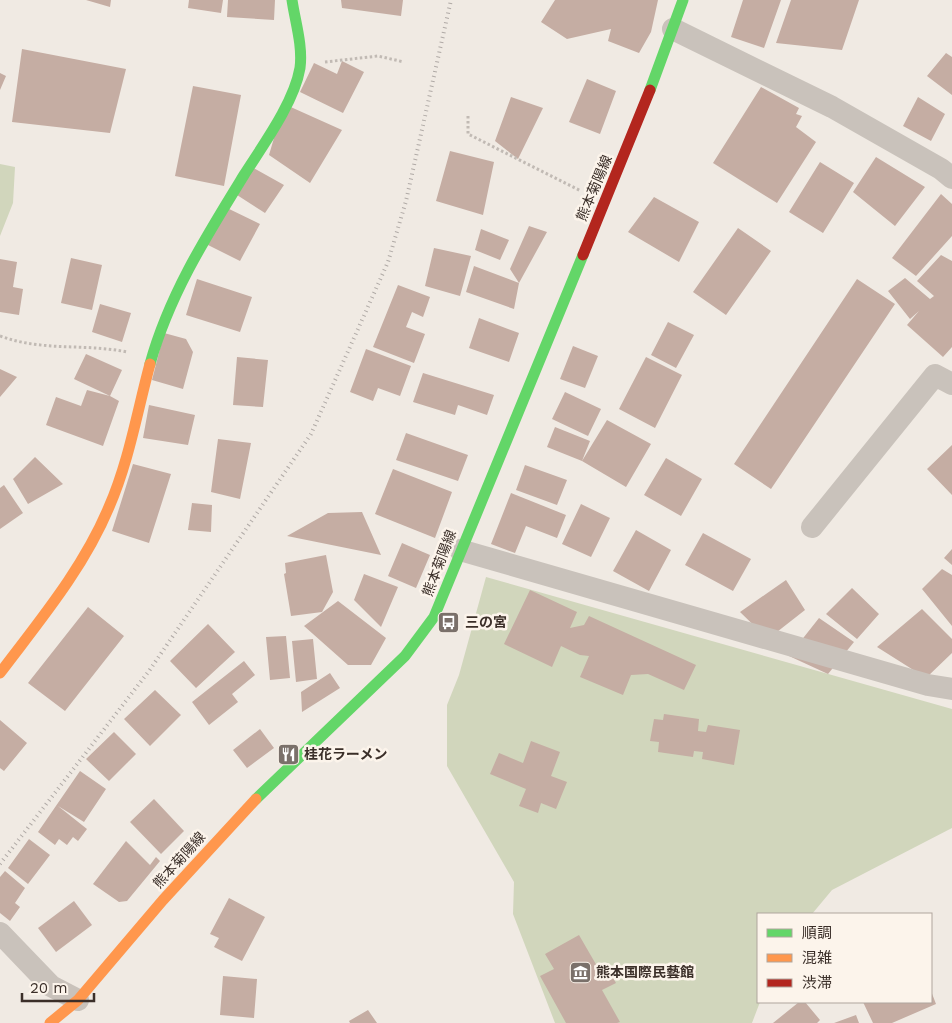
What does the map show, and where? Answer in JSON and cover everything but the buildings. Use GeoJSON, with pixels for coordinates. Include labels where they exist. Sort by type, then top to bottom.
{"type":"FeatureCollection","features":[{"type":"Feature","properties":{"kind":"main road"},"geometry":{"type":"LineString","coordinates":[[0,673],[77,570],[110,507],[133,437],[153,357],[171,304],[201,244],[267,138],[300,66],[292,0]]}},
{"type":"Feature","properties":{"kind":"main road","name":"熊本菊陽線"},"geometry":{"type":"LineString","coordinates":[[50,1023],[78,1000],[163,900],[246,808],[405,656],[434,617],[604,202],[683,0]]}},
{"type":"Feature","properties":{"kind":"main road"},"geometry":{"type":"LineString","coordinates":[[72,1023],[78,1000]]}},
{"type":"Feature","properties":{"kind":"street"},"geometry":{"type":"LineString","coordinates":[[673,29],[832,107],[948,167]]}},
{"type":"Feature","properties":{"kind":"street"},"geometry":{"type":"LineString","coordinates":[[812,528],[935,375],[952,384]]}},
{"type":"Feature","properties":{"kind":"street"},"geometry":{"type":"LineString","coordinates":[[460,550],[928,685],[952,689]]}},
{"type":"Feature","properties":{"kind":"street"},"geometry":{"type":"LineString","coordinates":[[0,933],[51,986],[78,1000]]}},
{"type":"Feature","properties":{"kind":"path"},"geometry":{"type":"LineString","coordinates":[[300,66],[378,56],[404,62]]}},
{"type":"Feature","properties":{"kind":"path"},"geometry":{"type":"LineString","coordinates":[[468,116],[468,134],[604,202]]}},
{"type":"Feature","properties":{"kind":"path"},"geometry":{"type":"LineString","coordinates":[[0,336],[23,344],[104,348],[153,357]]}},
{"type":"Feature","properties":{"kind":"green space"},"geometry":{"type":"Polygon","coordinates":[[[0,164],[15,167],[13,203],[0,236],[0,164]]]}},
{"type":"Feature","properties":{"kind":"green space"},"geometry":{"type":"Polygon","coordinates":[[[486,577],[952,709],[952,828],[832,890],[813,913],[757,913],[757,1003],[760,1003],[752,1023],[555,1023],[513,914],[514,882],[447,766],[447,705],[459,675],[486,577]]]}},
{"type":"Feature","properties":{"kind":"railway"},"geometry":{"type":"LineString","coordinates":[[0,864],[149,671],[311,434],[388,262],[406,201],[451,0]]}},
{"type":"Feature","properties":{"kind":"traffic: fast"},"geometry":{"type":"LineString","coordinates":[[150,364],[168,314],[190,266],[216,220],[277,123],[297,81],[301,60],[300,42],[292,0]]}},
{"type":"Feature","properties":{"kind":"traffic: fast"},"geometry":{"type":"LineString","coordinates":[[650,90],[683,0]]}},
{"type":"Feature","properties":{"kind":"traffic: fast"},"geometry":{"type":"LineString","coordinates":[[256,799],[405,656],[434,617],[583,255]]}},
{"type":"Feature","properties":{"kind":"traffic: slow"},"geometry":{"type":"LineString","coordinates":[[0,673],[74,573],[98,530],[122,472],[150,364]]}},
{"type":"Feature","properties":{"kind":"traffic: slow"},"geometry":{"type":"LineString","coordinates":[[50,1023],[78,1000],[163,900],[256,799]]}},
{"type":"Feature","properties":{"kind":"traffic: jam"},"geometry":{"type":"LineString","coordinates":[[583,255],[650,90]]}},
{"type":"Feature","properties":{"kind":"place","name":"三の宮"},"geometry":{"type":"Point","coordinates":[449,622]}},
{"type":"Feature","properties":{"kind":"place","name":"桂花ラーメン"},"geometry":{"type":"Point","coordinates":[288,754]}},
{"type":"Feature","properties":{"kind":"place","name":"熊本国際民藝館"},"geometry":{"type":"Point","coordinates":[580,972]}}]}
